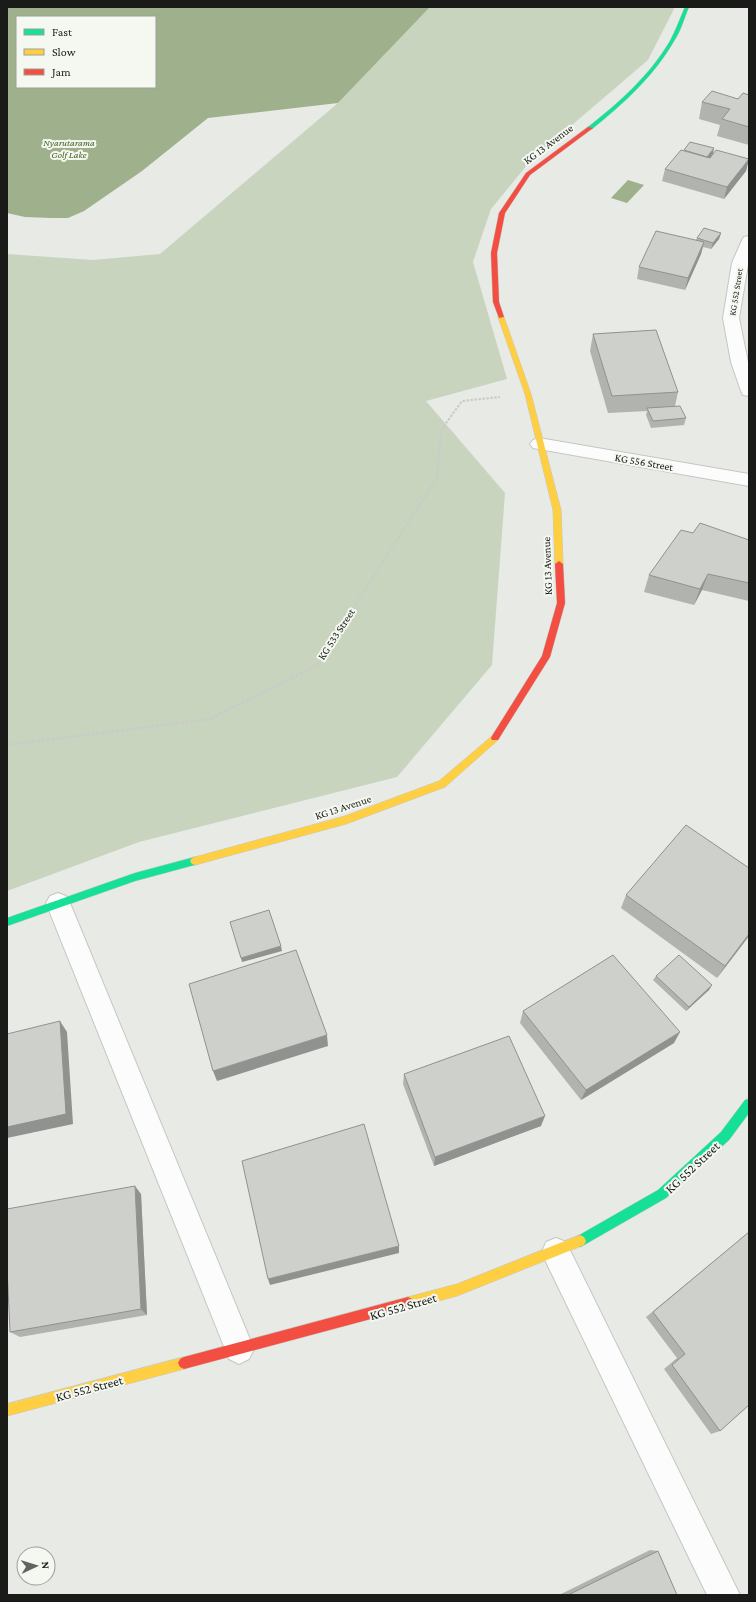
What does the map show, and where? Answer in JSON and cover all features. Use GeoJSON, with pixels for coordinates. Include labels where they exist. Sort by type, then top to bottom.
{"type":"FeatureCollection","features":[{"type":"Feature","properties":{"kind":"street","name":"KG 13 Avenue"},"geometry":{"type":"LineString","coordinates":[[7,922],[135,877],[346,820],[442,784],[497,736],[546,657],[561,603],[557,510],[528,394],[496,302],[494,253],[502,213],[528,174],[603,118],[638,85],[672,40],[687,7]]}},
{"type":"Feature","properties":{"kind":"street","name":"KG 552 Street"},"geometry":{"type":"LineString","coordinates":[[749,240],[740,263],[731,318],[739,362],[749,390]]}},
{"type":"Feature","properties":{"kind":"street","name":"KG 556 Street"},"geometry":{"type":"LineString","coordinates":[[540,444],[749,480]]}},
{"type":"Feature","properties":{"kind":"street"},"geometry":{"type":"LineString","coordinates":[[58,903],[239,1349]]}},
{"type":"Feature","properties":{"kind":"street","name":"KG 552 Street"},"geometry":{"type":"LineString","coordinates":[[7,1410],[457,1290],[556,1252],[574,1244],[662,1194],[725,1136],[749,1104]]}},
{"type":"Feature","properties":{"kind":"street"},"geometry":{"type":"LineString","coordinates":[[556,1252],[724,1595]]}},
{"type":"Feature","properties":{"kind":"path","name":"KG 533 Street"},"geometry":{"type":"LineString","coordinates":[[7,745],[209,719],[316,666],[438,478],[441,430],[462,401],[528,394]]}},
{"type":"Feature","properties":{"kind":"shaded area"},"geometry":{"type":"Polygon","coordinates":[[[430,7],[675,7],[648,60],[531,160],[491,209],[473,262],[507,379],[426,401],[505,493],[492,665],[397,777],[139,842],[7,891],[7,254],[93,260],[160,254],[338,103],[430,7]]]}},
{"type":"Feature","properties":{"kind":"water","name":"Nyarutarama Golf Lake"},"geometry":{"type":"Polygon","coordinates":[[[7,7],[430,7],[338,103],[208,118],[142,171],[84,211],[68,218],[25,217],[7,213],[7,7]]]}},
{"type":"Feature","properties":{"kind":"water"},"geometry":{"type":"Polygon","coordinates":[[[628,180],[644,185],[627,203],[611,198],[628,180]]]}},
{"type":"Feature","properties":{"kind":"building"},"geometry":{"type":"Polygon","coordinates":[[[712,91],[738,99],[743,93],[749,95],[749,127],[722,119],[730,109],[702,102],[712,91]]]}},
{"type":"Feature","properties":{"kind":"building"},"geometry":{"type":"Polygon","coordinates":[[[690,142],[714,148],[707,157],[684,150],[690,142]]]}},
{"type":"Feature","properties":{"kind":"building"},"geometry":{"type":"Polygon","coordinates":[[[681,150],[710,158],[716,150],[749,159],[727,187],[665,169],[681,150]]]}},
{"type":"Feature","properties":{"kind":"building"},"geometry":{"type":"Polygon","coordinates":[[[704,228],[721,233],[713,243],[697,238],[704,228]]]}},
{"type":"Feature","properties":{"kind":"building"},"geometry":{"type":"Polygon","coordinates":[[[656,231],[704,242],[688,278],[639,267],[656,231]]]}},
{"type":"Feature","properties":{"kind":"building"},"geometry":{"type":"Polygon","coordinates":[[[656,330],[678,392],[612,396],[593,334],[656,330]]]}},
{"type":"Feature","properties":{"kind":"building"},"geometry":{"type":"Polygon","coordinates":[[[680,406],[686,418],[653,421],[647,408],[680,406]]]}},
{"type":"Feature","properties":{"kind":"building"},"geometry":{"type":"Polygon","coordinates":[[[700,523],[749,540],[749,583],[708,574],[700,589],[649,575],[681,530],[693,533],[700,523]]]}},
{"type":"Feature","properties":{"kind":"building"},"geometry":{"type":"Polygon","coordinates":[[[686,825],[749,868],[749,934],[725,966],[626,895],[686,825]]]}},
{"type":"Feature","properties":{"kind":"building"},"geometry":{"type":"Polygon","coordinates":[[[269,910],[281,946],[241,958],[230,922],[269,910]]]}},
{"type":"Feature","properties":{"kind":"building"},"geometry":{"type":"Polygon","coordinates":[[[296,950],[327,1035],[213,1071],[189,984],[296,950]]]}},
{"type":"Feature","properties":{"kind":"building"},"geometry":{"type":"Polygon","coordinates":[[[613,955],[680,1032],[586,1090],[523,1011],[613,955]]]}},
{"type":"Feature","properties":{"kind":"building"},"geometry":{"type":"Polygon","coordinates":[[[679,955],[712,985],[689,1007],[656,976],[679,955]]]}},
{"type":"Feature","properties":{"kind":"building"},"geometry":{"type":"Polygon","coordinates":[[[60,1021],[66,1114],[7,1127],[7,1034],[60,1021]]]}},
{"type":"Feature","properties":{"kind":"building"},"geometry":{"type":"Polygon","coordinates":[[[509,1036],[545,1116],[435,1157],[404,1074],[509,1036]]]}},
{"type":"Feature","properties":{"kind":"building"},"geometry":{"type":"Polygon","coordinates":[[[364,1124],[399,1246],[268,1279],[242,1161],[364,1124]]]}},
{"type":"Feature","properties":{"kind":"building"},"geometry":{"type":"Polygon","coordinates":[[[135,1186],[141,1309],[10,1332],[7,1267],[7,1209],[135,1186]]]}},
{"type":"Feature","properties":{"kind":"building"},"geometry":{"type":"Polygon","coordinates":[[[749,1232],[749,1405],[720,1431],[672,1365],[685,1354],[653,1312],[749,1232]]]}},
{"type":"Feature","properties":{"kind":"building"},"geometry":{"type":"Polygon","coordinates":[[[658,1551],[677,1595],[568,1595],[658,1551]]]}},
{"type":"Feature","properties":{"kind":"traffic: fast"},"geometry":{"type":"LineString","coordinates":[[590,128],[624,99],[655,65],[672,41],[687,7]]}},
{"type":"Feature","properties":{"kind":"traffic: fast"},"geometry":{"type":"LineString","coordinates":[[7,922],[135,877],[195,861]]}},
{"type":"Feature","properties":{"kind":"traffic: fast"},"geometry":{"type":"LineString","coordinates":[[580,1241],[662,1194],[725,1136],[749,1104]]}},
{"type":"Feature","properties":{"kind":"traffic: slow"},"geometry":{"type":"LineString","coordinates":[[501,317],[528,394],[557,510],[559,564]]}},
{"type":"Feature","properties":{"kind":"traffic: slow"},"geometry":{"type":"LineString","coordinates":[[195,861],[346,820],[442,784],[495,738]]}},
{"type":"Feature","properties":{"kind":"traffic: slow"},"geometry":{"type":"LineString","coordinates":[[408,1303],[457,1290],[580,1241]]}},
{"type":"Feature","properties":{"kind":"traffic: slow"},"geometry":{"type":"LineString","coordinates":[[7,1410],[184,1363]]}},
{"type":"Feature","properties":{"kind":"traffic: jam"},"geometry":{"type":"LineString","coordinates":[[501,317],[496,302],[494,253],[502,213],[528,174],[590,128]]}},
{"type":"Feature","properties":{"kind":"traffic: jam"},"geometry":{"type":"LineString","coordinates":[[495,738],[546,657],[561,603],[559,564]]}},
{"type":"Feature","properties":{"kind":"traffic: jam"},"geometry":{"type":"LineString","coordinates":[[184,1363],[408,1303]]}}]}
